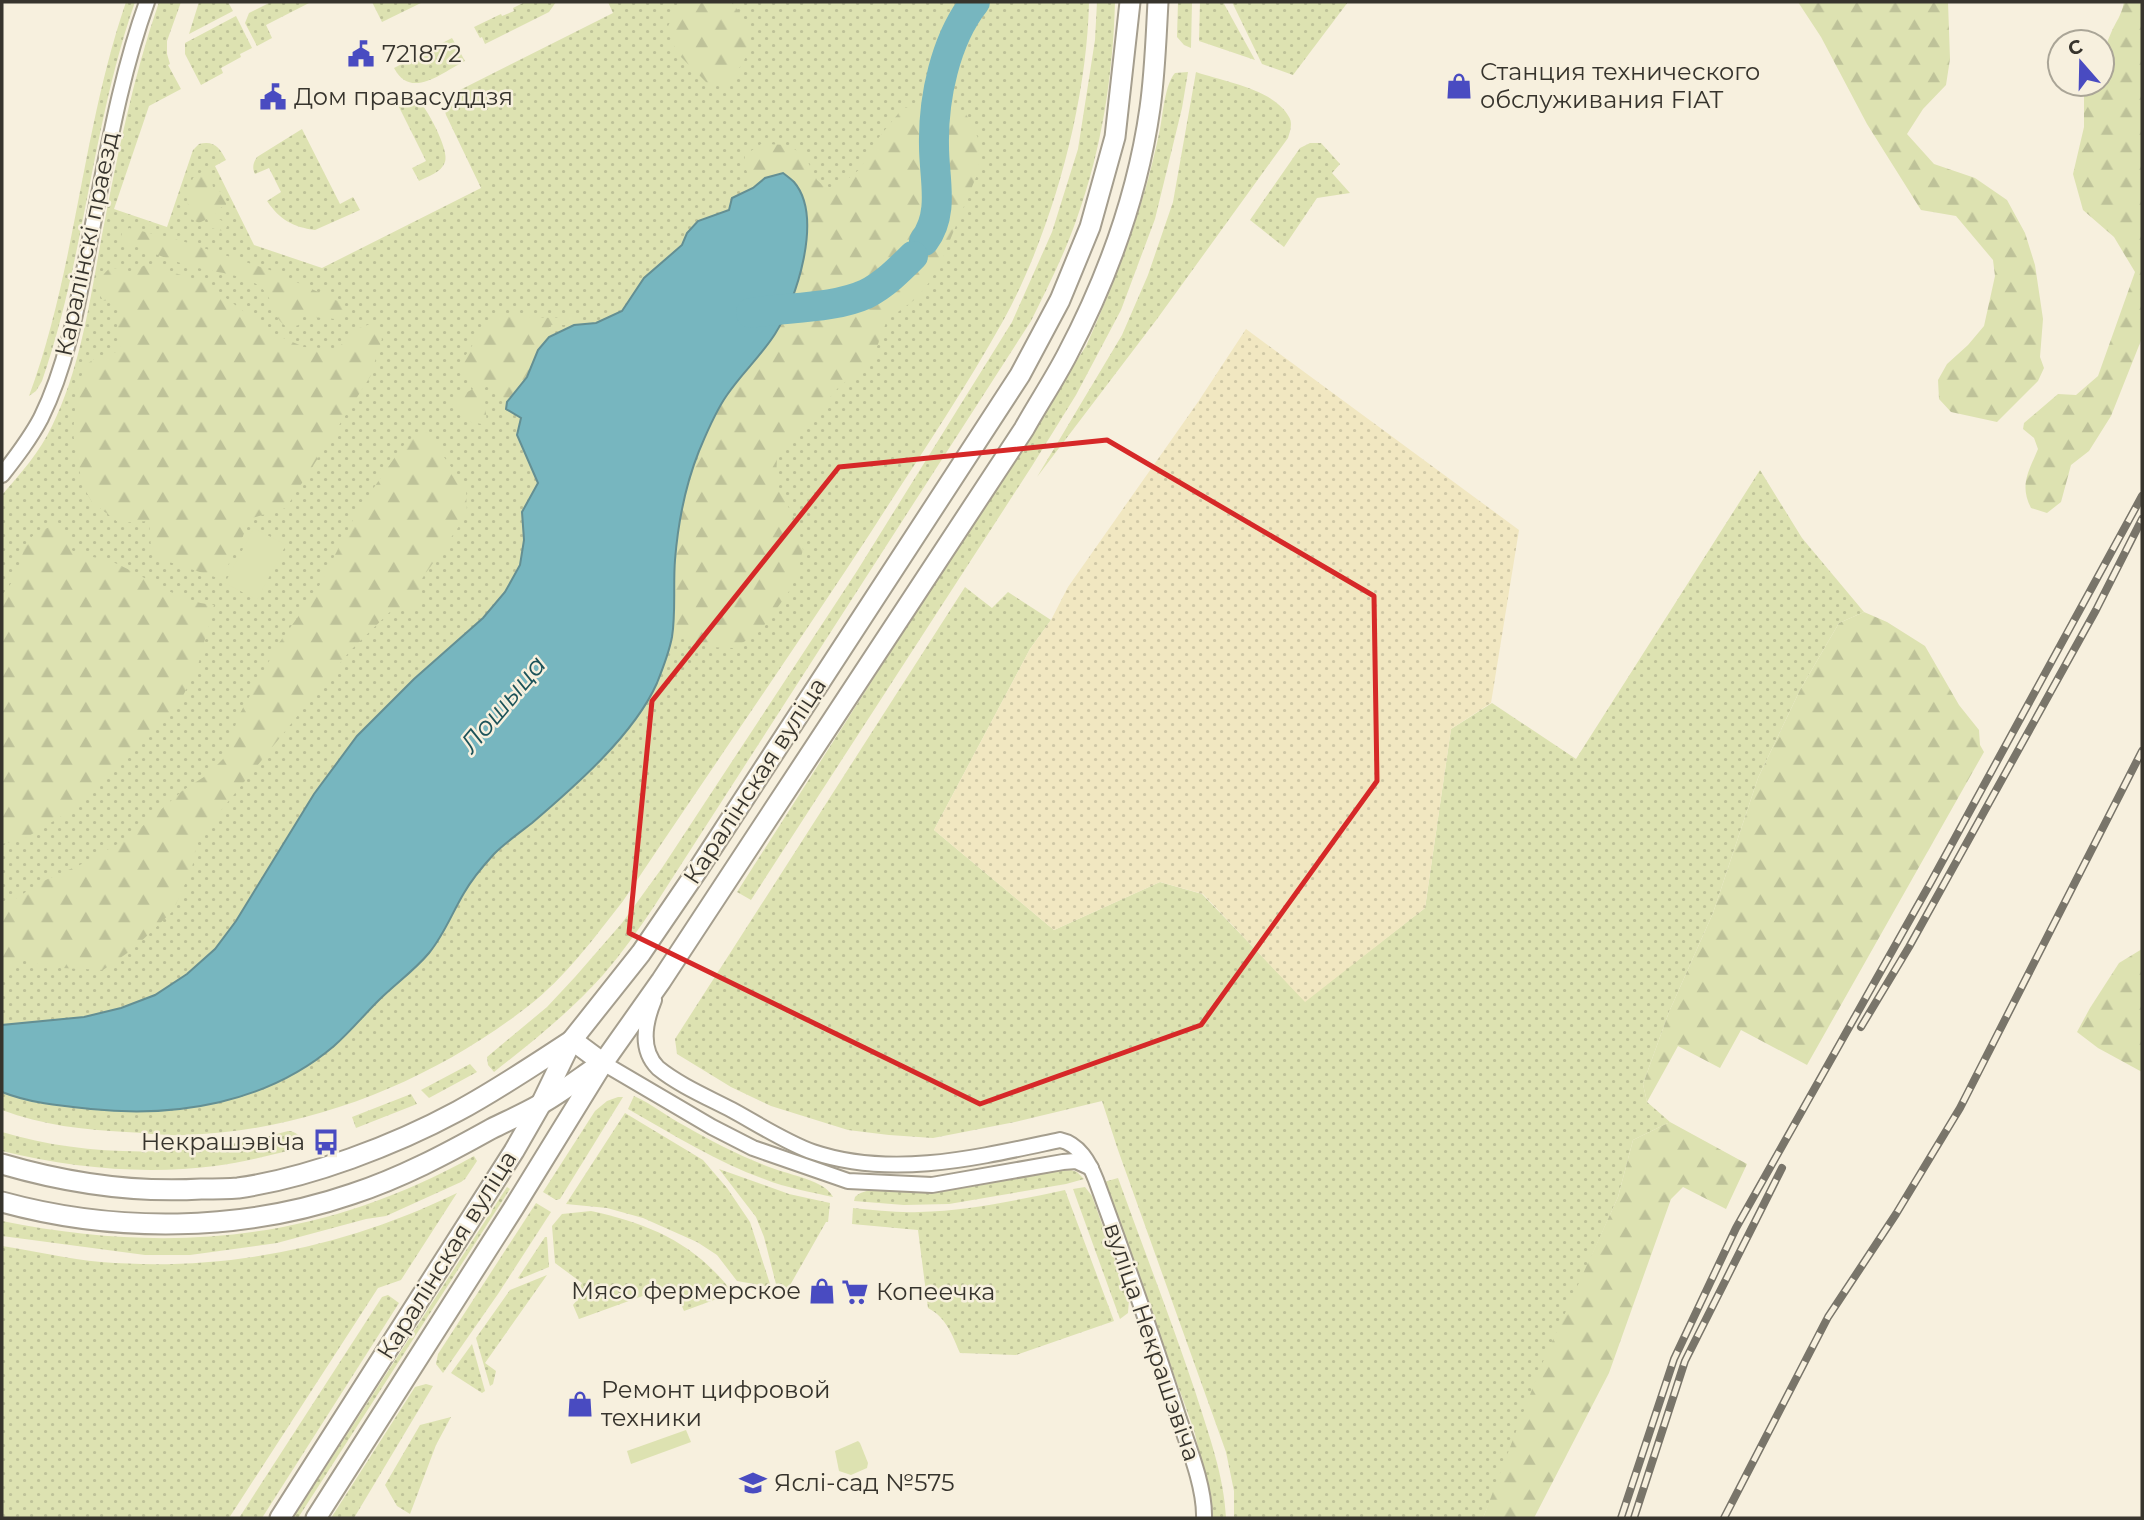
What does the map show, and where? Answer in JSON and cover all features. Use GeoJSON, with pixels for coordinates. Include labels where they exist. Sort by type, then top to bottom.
{"type":"FeatureCollection","features":[{"type":"Feature","properties":{"kind":"main road","name":"Каралінская вуліца"},"geometry":{"type":"LineString","coordinates":[[280,1518],[514,1151],[541,1104],[572,1040],[641,953],[1020,375],[1060,300],[1090,227],[1115,137],[1130,2]]}},
{"type":"Feature","properties":{"kind":"main road","name":"Каралінская вуліца"},"geometry":{"type":"LineString","coordinates":[[316,1518],[603,1063],[661,981],[1024,429],[1067,355],[1115,244],[1135,181],[1150,110],[1158,2]]}},
{"type":"Feature","properties":{"kind":"main road"},"geometry":{"type":"LineString","coordinates":[[890,575],[907,576],[913,583],[915,592]]}},
{"type":"Feature","properties":{"kind":"main road"},"geometry":{"type":"LineString","coordinates":[[2,1164],[37,1175],[121,1188],[160,1191],[238,1188],[302,1174],[397,1140],[457,1112],[572,1040],[603,1063],[541,1104],[441,1157],[381,1184],[322,1203],[227,1221],[184,1223],[114,1222],[61,1216],[2,1202]]}},
{"type":"Feature","properties":{"kind":"main road"},"geometry":{"type":"LineString","coordinates":[[493,1128],[501,1128],[513,1136],[514,1151]]}},
{"type":"Feature","properties":{"kind":"street","name":"Каралінскі праезд"},"geometry":{"type":"LineString","coordinates":[[2,475],[40,419],[61,363],[80,294],[120,93],[147,2]]}},
{"type":"Feature","properties":{"kind":"street","name":"вуліца Некрашэвіча"},"geometry":{"type":"LineString","coordinates":[[661,981],[645,1028],[647,1047],[653,1064],[664,1073],[812,1152],[861,1163],[903,1164],[988,1156],[1060,1140],[1070,1142],[1079,1150],[1092,1169],[1169,1387],[1193,1463],[1204,1518]]}},
{"type":"Feature","properties":{"kind":"street"},"geometry":{"type":"LineString","coordinates":[[603,1063],[753,1148],[848,1181],[932,1185],[1076,1161],[1092,1169]]}},
{"type":"Feature","properties":{"kind":"highlighted area"},"geometry":{"type":"Polygon","coordinates":[[[1107,440],[1374,596],[1377,781],[1201,1025],[980,1104],[629,933],[652,701],[839,467],[1107,440]]]}},
{"type":"Feature","properties":{"kind":"green space"},"geometry":{"type":"Polygon","coordinates":[[[126,2],[135,2],[108,96],[69,287],[42,381],[29,396],[58,299],[99,100],[126,2]]]}},
{"type":"Feature","properties":{"kind":"green space"},"geometry":{"type":"Polygon","coordinates":[[[159,2],[181,2],[167,41],[167,54],[168,65],[181,89],[149,106],[114,209],[167,227],[193,150],[199,144],[213,144],[226,160],[215,166],[254,245],[322,268],[481,188],[446,115],[447,100],[454,93],[613,13],[608,2],[1089,2],[1082,82],[1064,166],[1037,248],[1003,321],[955,401],[840,578],[623,901],[590,943],[554,983],[527,1007],[490,1034],[409,1079],[322,1113],[277,1124],[178,1135],[79,1128],[48,1123],[2,1110],[2,495],[42,445],[70,380],[83,332],[126,117],[159,2]]]}},
{"type":"Feature","properties":{"kind":"green space"},"geometry":{"type":"Polygon","coordinates":[[[199,2],[228,2],[233,11],[189,34],[199,2]]]}},
{"type":"Feature","properties":{"kind":"green space"},"geometry":{"type":"Polygon","coordinates":[[[271,2],[311,2],[266,25],[272,38],[257,46],[245,23],[249,13],[271,2]]]}},
{"type":"Feature","properties":{"kind":"green space"},"geometry":{"type":"Polygon","coordinates":[[[372,2],[423,2],[382,22],[372,2]]]}},
{"type":"Feature","properties":{"kind":"green space"},"geometry":{"type":"Polygon","coordinates":[[[525,2],[556,2],[549,12],[485,44],[474,27],[514,11],[513,8],[525,2]]]}},
{"type":"Feature","properties":{"kind":"green space"},"geometry":{"type":"Polygon","coordinates":[[[681,2],[731,2],[747,24],[751,42],[749,51],[729,82],[710,86],[677,53],[667,28],[681,2]]]}},
{"type":"Feature","properties":{"kind":"green space"},"geometry":{"type":"Polygon","coordinates":[[[1097,2],[1115,2],[1105,111],[1086,192],[1056,270],[1031,321],[637,932],[603,975],[577,1002],[494,1072],[488,1065],[487,1057],[547,1007],[575,977],[622,923],[662,868],[857,571],[1012,322],[1052,232],[1078,149],[1095,40],[1097,2]]]}},
{"type":"Feature","properties":{"kind":"green space"},"geometry":{"type":"Polygon","coordinates":[[[1178,2],[1192,2],[1191,48],[1177,37],[1178,2]]]}},
{"type":"Feature","properties":{"kind":"green space"},"geometry":{"type":"Polygon","coordinates":[[[1200,2],[1223,2],[1255,60],[1199,41],[1200,2]]]}},
{"type":"Feature","properties":{"kind":"green space"},"geometry":{"type":"Polygon","coordinates":[[[1232,2],[1348,2],[1293,75],[1262,64],[1232,2]]]}},
{"type":"Feature","properties":{"kind":"green space"},"geometry":{"type":"Polygon","coordinates":[[[1798,2],[1948,2],[1950,59],[1946,85],[1923,109],[1907,134],[1934,164],[1975,178],[2007,200],[2025,233],[2035,265],[2043,319],[2040,357],[2044,368],[2038,381],[1997,422],[1951,412],[1939,399],[1938,380],[1947,364],[1984,326],[1995,276],[1993,260],[1956,216],[1921,210],[1867,124],[1821,37],[1798,2]]]}},
{"type":"Feature","properties":{"kind":"green space"},"geometry":{"type":"Polygon","coordinates":[[[2124,2],[2142,2],[2142,338],[2111,416],[2089,451],[2071,465],[2061,502],[2047,513],[2031,508],[2027,500],[2027,478],[2038,449],[2034,438],[2023,429],[2024,423],[2058,394],[2076,395],[2098,376],[2135,272],[2114,237],[2083,210],[2073,174],[2084,127],[2084,98],[2116,98],[2116,28],[2114,28],[2124,2]]]}},
{"type":"Feature","properties":{"kind":"green space"},"geometry":{"type":"Polygon","coordinates":[[[236,16],[252,48],[221,68],[223,73],[201,85],[185,54],[185,43],[236,16]]]}},
{"type":"Feature","properties":{"kind":"green space"},"geometry":{"type":"Polygon","coordinates":[[[452,38],[465,61],[436,77],[418,83],[409,82],[394,68],[452,38]]]}},
{"type":"Feature","properties":{"kind":"green space"},"geometry":{"type":"Polygon","coordinates":[[[1188,72],[1155,219],[1121,310],[1076,395],[1032,466],[751,900],[737,892],[1086,346],[1109,293],[1138,213],[1154,158],[1169,84],[1175,73],[1188,72]]]}},
{"type":"Feature","properties":{"kind":"green space"},"geometry":{"type":"Polygon","coordinates":[[[1196,72],[1261,93],[1282,107],[1290,119],[1288,138],[1157,319],[1037,477],[1122,335],[1148,275],[1173,202],[1196,72]]]}},
{"type":"Feature","properties":{"kind":"green space"},"geometry":{"type":"Polygon","coordinates":[[[401,94],[412,96],[420,102],[436,128],[446,156],[441,169],[419,181],[412,168],[426,161],[394,97],[401,94]]]}},
{"type":"Feature","properties":{"kind":"green space"},"geometry":{"type":"Polygon","coordinates":[[[938,97],[966,114],[978,138],[979,170],[931,280],[917,298],[887,320],[872,360],[838,388],[802,431],[777,455],[776,484],[798,525],[803,550],[792,587],[756,635],[733,648],[708,647],[672,635],[674,564],[686,492],[710,424],[727,395],[751,366],[765,178],[753,188],[744,164],[745,155],[761,144],[788,145],[805,156],[817,180],[831,193],[861,168],[871,147],[902,109],[938,97]]]}},
{"type":"Feature","properties":{"kind":"green space"},"geometry":{"type":"Polygon","coordinates":[[[302,129],[340,204],[353,197],[360,210],[315,230],[294,225],[282,218],[267,201],[281,192],[269,168],[255,174],[253,170],[257,157],[302,129]]]}},
{"type":"Feature","properties":{"kind":"green space"},"geometry":{"type":"Polygon","coordinates":[[[1310,143],[1321,143],[1340,164],[1332,173],[1350,193],[1317,198],[1284,247],[1250,220],[1300,148],[1310,143]]]}},
{"type":"Feature","properties":{"kind":"green space"},"geometry":{"type":"Polygon","coordinates":[[[203,171],[211,178],[214,192],[222,191],[227,202],[215,211],[217,218],[226,223],[227,227],[223,231],[211,228],[207,219],[199,223],[189,218],[187,193],[193,178],[203,171]]]}},
{"type":"Feature","properties":{"kind":"green space"},"geometry":{"type":"Polygon","coordinates":[[[129,228],[182,241],[270,270],[340,302],[343,309],[341,317],[335,319],[303,316],[298,320],[299,325],[289,328],[279,320],[268,296],[259,286],[234,275],[187,265],[126,243],[121,237],[129,228]]]}},
{"type":"Feature","properties":{"kind":"green space"},"geometry":{"type":"Polygon","coordinates":[[[149,264],[207,284],[274,334],[304,347],[337,349],[356,329],[373,323],[382,339],[370,377],[286,508],[252,518],[221,579],[160,559],[151,548],[149,521],[119,523],[92,502],[82,485],[73,433],[76,399],[84,366],[121,348],[117,331],[120,302],[117,299],[103,301],[100,284],[109,269],[118,268],[128,273],[149,264]]]}},
{"type":"Feature","properties":{"kind":"green space"},"geometry":{"type":"Polygon","coordinates":[[[576,312],[574,325],[550,325],[527,377],[507,402],[492,384],[484,388],[487,425],[465,421],[450,401],[473,389],[458,367],[481,332],[499,316],[555,318],[576,312]]]}},
{"type":"Feature","properties":{"kind":"green space"},"geometry":{"type":"Polygon","coordinates":[[[419,431],[427,433],[466,488],[467,515],[421,580],[420,610],[394,608],[350,651],[198,839],[192,868],[173,911],[133,949],[103,970],[42,967],[23,954],[14,972],[2,973],[2,908],[39,883],[84,863],[130,837],[182,791],[207,775],[226,756],[238,717],[279,643],[316,592],[357,512],[402,447],[419,431]]]}},
{"type":"Feature","properties":{"kind":"green space"},"geometry":{"type":"Polygon","coordinates":[[[1760,470],[1802,538],[1864,612],[1839,623],[1800,690],[1758,778],[1713,913],[1669,1012],[1643,1084],[1647,1102],[1670,1122],[1633,1140],[1618,1197],[1483,1518],[1234,1518],[1234,1491],[1226,1452],[1102,1101],[933,1138],[889,1135],[848,1130],[771,1106],[731,1087],[677,1054],[675,1039],[965,587],[992,608],[1008,592],[1051,620],[1030,649],[934,830],[1054,930],[1160,882],[1202,894],[1305,1001],[1425,908],[1451,729],[1492,703],[1576,759],[1760,470]]]}},
{"type":"Feature","properties":{"kind":"green space"},"geometry":{"type":"Polygon","coordinates":[[[53,526],[64,531],[73,552],[110,561],[175,594],[214,605],[197,669],[176,709],[70,811],[24,839],[2,844],[2,595],[17,572],[28,542],[33,536],[53,526]]]}},
{"type":"Feature","properties":{"kind":"green space"},"geometry":{"type":"Polygon","coordinates":[[[254,528],[286,545],[257,600],[225,583],[254,528]]]}},
{"type":"Feature","properties":{"kind":"green space"},"geometry":{"type":"Polygon","coordinates":[[[1864,612],[1887,622],[1925,646],[1959,705],[1979,730],[1980,745],[1984,752],[1807,1065],[1741,1030],[1720,1068],[1678,1046],[1647,1102],[1643,1084],[1669,1012],[1713,913],[1758,778],[1800,690],[1839,623],[1864,612]]]}},
{"type":"Feature","properties":{"kind":"green space"},"geometry":{"type":"Polygon","coordinates":[[[2142,949],[2142,1072],[2098,1048],[2077,1032],[2119,963],[2142,949]]]}},
{"type":"Feature","properties":{"kind":"green space"},"geometry":{"type":"Polygon","coordinates":[[[470,1064],[477,1072],[429,1098],[421,1090],[470,1064]]]}},
{"type":"Feature","properties":{"kind":"green space"},"geometry":{"type":"Polygon","coordinates":[[[411,1094],[417,1104],[356,1128],[352,1117],[411,1094]]]}},
{"type":"Feature","properties":{"kind":"green space"},"geometry":{"type":"Polygon","coordinates":[[[634,1096],[739,1154],[815,1182],[833,1197],[773,1182],[712,1156],[628,1109],[634,1096]]]}},
{"type":"Feature","properties":{"kind":"green space"},"geometry":{"type":"Polygon","coordinates":[[[623,1097],[560,1199],[556,1200],[543,1192],[595,1111],[607,1101],[623,1097]]]}},
{"type":"Feature","properties":{"kind":"green space"},"geometry":{"type":"Polygon","coordinates":[[[625,1113],[703,1160],[727,1188],[750,1222],[771,1287],[737,1281],[717,1255],[697,1242],[643,1218],[607,1208],[566,1204],[625,1113]]]}},
{"type":"Feature","properties":{"kind":"green space"},"geometry":{"type":"Polygon","coordinates":[[[1670,1122],[1747,1164],[1726,1209],[1683,1187],[1671,1199],[1609,1373],[1534,1518],[1483,1518],[1541,1366],[1618,1197],[1633,1140],[1670,1122]]]}},
{"type":"Feature","properties":{"kind":"green space"},"geometry":{"type":"Polygon","coordinates":[[[288,1131],[299,1136],[304,1147],[237,1162],[188,1169],[134,1170],[81,1166],[2,1151],[2,1132],[72,1147],[145,1151],[218,1146],[288,1131]]]}},
{"type":"Feature","properties":{"kind":"green space"},"geometry":{"type":"Polygon","coordinates":[[[474,1156],[477,1161],[461,1182],[386,1216],[277,1243],[190,1255],[145,1255],[2,1236],[2,1221],[126,1237],[186,1238],[244,1233],[302,1223],[360,1207],[417,1185],[474,1156]]]}},
{"type":"Feature","properties":{"kind":"green space"},"geometry":{"type":"Polygon","coordinates":[[[719,1169],[789,1194],[830,1203],[828,1222],[785,1294],[777,1288],[756,1217],[719,1169]]]}},
{"type":"Feature","properties":{"kind":"green space"},"geometry":{"type":"Polygon","coordinates":[[[1071,1170],[1084,1179],[949,1204],[904,1205],[854,1201],[861,1193],[869,1191],[943,1190],[1071,1170]]]}},
{"type":"Feature","properties":{"kind":"green space"},"geometry":{"type":"Polygon","coordinates":[[[1118,1178],[1206,1425],[1219,1471],[1226,1518],[1211,1518],[1206,1480],[1194,1430],[1104,1182],[1118,1178]]]}},
{"type":"Feature","properties":{"kind":"green space"},"geometry":{"type":"Polygon","coordinates":[[[507,1187],[510,1189],[298,1518],[293,1518],[507,1187]]]}},
{"type":"Feature","properties":{"kind":"green space"},"geometry":{"type":"Polygon","coordinates":[[[1085,1187],[1092,1196],[1129,1299],[1128,1313],[1120,1319],[1073,1189],[1085,1187]]]}},
{"type":"Feature","properties":{"kind":"green space"},"geometry":{"type":"Polygon","coordinates":[[[1065,1190],[1114,1321],[1016,1355],[960,1353],[944,1322],[928,1308],[918,1230],[852,1224],[853,1208],[902,1212],[956,1210],[1065,1190]]]}},
{"type":"Feature","properties":{"kind":"green space"},"geometry":{"type":"Polygon","coordinates":[[[457,1193],[401,1280],[378,1288],[229,1518],[2,1518],[2,1246],[101,1262],[193,1263],[239,1259],[328,1241],[372,1228],[457,1193]]]}},
{"type":"Feature","properties":{"kind":"green space"},"geometry":{"type":"Polygon","coordinates":[[[536,1203],[551,1212],[443,1373],[436,1364],[438,1354],[536,1203]]]}},
{"type":"Feature","properties":{"kind":"green space"},"geometry":{"type":"Polygon","coordinates":[[[591,1211],[633,1222],[670,1238],[703,1261],[733,1293],[684,1311],[673,1285],[579,1319],[573,1305],[582,1294],[578,1290],[582,1283],[555,1263],[552,1226],[562,1214],[591,1211]]]}},
{"type":"Feature","properties":{"kind":"green space"},"geometry":{"type":"Polygon","coordinates":[[[545,1237],[549,1267],[518,1278],[545,1237]]]}},
{"type":"Feature","properties":{"kind":"green space"},"geometry":{"type":"Polygon","coordinates":[[[547,1275],[485,1363],[496,1371],[490,1386],[476,1338],[510,1290],[547,1275]]]}},
{"type":"Feature","properties":{"kind":"green space"},"geometry":{"type":"Polygon","coordinates":[[[388,1295],[399,1303],[262,1518],[239,1518],[382,1297],[388,1295]]]}},
{"type":"Feature","properties":{"kind":"green space"},"geometry":{"type":"Polygon","coordinates":[[[472,1344],[485,1391],[482,1393],[451,1373],[472,1344]]]}},
{"type":"Feature","properties":{"kind":"green space"},"geometry":{"type":"Polygon","coordinates":[[[426,1384],[433,1386],[354,1518],[331,1518],[415,1387],[426,1384]]]}},
{"type":"Feature","properties":{"kind":"green space"},"geometry":{"type":"Polygon","coordinates":[[[451,1417],[436,1445],[410,1514],[397,1506],[385,1485],[420,1425],[451,1417]]]}},
{"type":"Feature","properties":{"kind":"green space"},"geometry":{"type":"Polygon","coordinates":[[[686,1430],[691,1442],[631,1464],[627,1451],[686,1430]]]}},
{"type":"Feature","properties":{"kind":"green space"},"geometry":{"type":"Polygon","coordinates":[[[858,1441],[868,1463],[867,1468],[851,1475],[839,1471],[835,1451],[858,1441]]]}},
{"type":"Feature","properties":{"kind":"sand"},"geometry":{"type":"Polygon","coordinates":[[[1246,329],[1519,530],[1491,703],[1451,729],[1425,908],[1305,1002],[1203,894],[1160,882],[1054,930],[934,830],[1030,649],[1051,620],[1068,587],[1246,329]]]}},
{"type":"Feature","properties":{"kind":"water"},"geometry":{"type":"Polygon","coordinates":[[[783,173],[794,182],[803,197],[807,216],[804,259],[798,281],[775,334],[723,402],[699,451],[686,491],[678,532],[673,628],[669,649],[647,702],[618,741],[566,793],[494,854],[467,888],[444,931],[417,966],[378,1001],[340,1041],[308,1065],[280,1081],[219,1102],[155,1111],[68,1107],[2,1092],[2,1025],[84,1017],[121,1008],[155,995],[187,974],[215,949],[236,921],[314,794],[357,736],[414,679],[483,618],[505,592],[520,565],[524,540],[522,512],[538,483],[517,435],[521,418],[506,409],[507,402],[527,377],[538,350],[549,337],[574,325],[596,323],[622,311],[644,278],[682,245],[687,233],[698,221],[729,210],[732,198],[753,188],[765,178],[783,173]]]}},
{"type":"Feature","properties":{"kind":"waterway","name":"Лошыца"},"geometry":{"type":"LineString","coordinates":[[924,241],[934,219],[936,207],[934,128],[943,71],[956,34],[975,2]]}},
{"type":"Feature","properties":{"kind":"waterway","name":"Лошыца"},"geometry":{"type":"LineString","coordinates":[[751,313],[825,305],[853,299],[879,286],[913,256]]}},
{"type":"Feature","properties":{"kind":"railway"},"geometry":{"type":"LineString","coordinates":[[1621,1518],[1674,1359],[1736,1228],[1931,882],[2142,496]]}},
{"type":"Feature","properties":{"kind":"railway"},"geometry":{"type":"LineString","coordinates":[[1861,1027],[1909,947],[2096,610],[2142,519]]}},
{"type":"Feature","properties":{"kind":"railway"},"geometry":{"type":"LineString","coordinates":[[1724,1518],[1828,1317],[1896,1214],[1960,1108],[2142,751]]}},
{"type":"Feature","properties":{"kind":"railway"},"geometry":{"type":"LineString","coordinates":[[1634,1518],[1685,1361],[1782,1168]]}},
{"type":"Feature","properties":{"kind":"place","name":"721872"},"geometry":{"type":"Point","coordinates":[361,54]}},
{"type":"Feature","properties":{"kind":"place","name":"Станция технического обслуживания FIAT"},"geometry":{"type":"Point","coordinates":[1459,86]}},
{"type":"Feature","properties":{"kind":"place","name":"Дом правасуддзя"},"geometry":{"type":"Point","coordinates":[273,97]}},
{"type":"Feature","properties":{"kind":"place","name":"Некрашэвіча"},"geometry":{"type":"Point","coordinates":[326,1142]}},
{"type":"Feature","properties":{"kind":"place","name":"Мясо фермерское"},"geometry":{"type":"Point","coordinates":[822,1291]}},
{"type":"Feature","properties":{"kind":"place","name":"Копеечка"},"geometry":{"type":"Point","coordinates":[855,1292]}},
{"type":"Feature","properties":{"kind":"place","name":"Ремонт цифровой техники"},"geometry":{"type":"Point","coordinates":[580,1404]}},
{"type":"Feature","properties":{"kind":"place","name":"Яслі-сад №575"},"geometry":{"type":"Point","coordinates":[753,1483]}}]}
